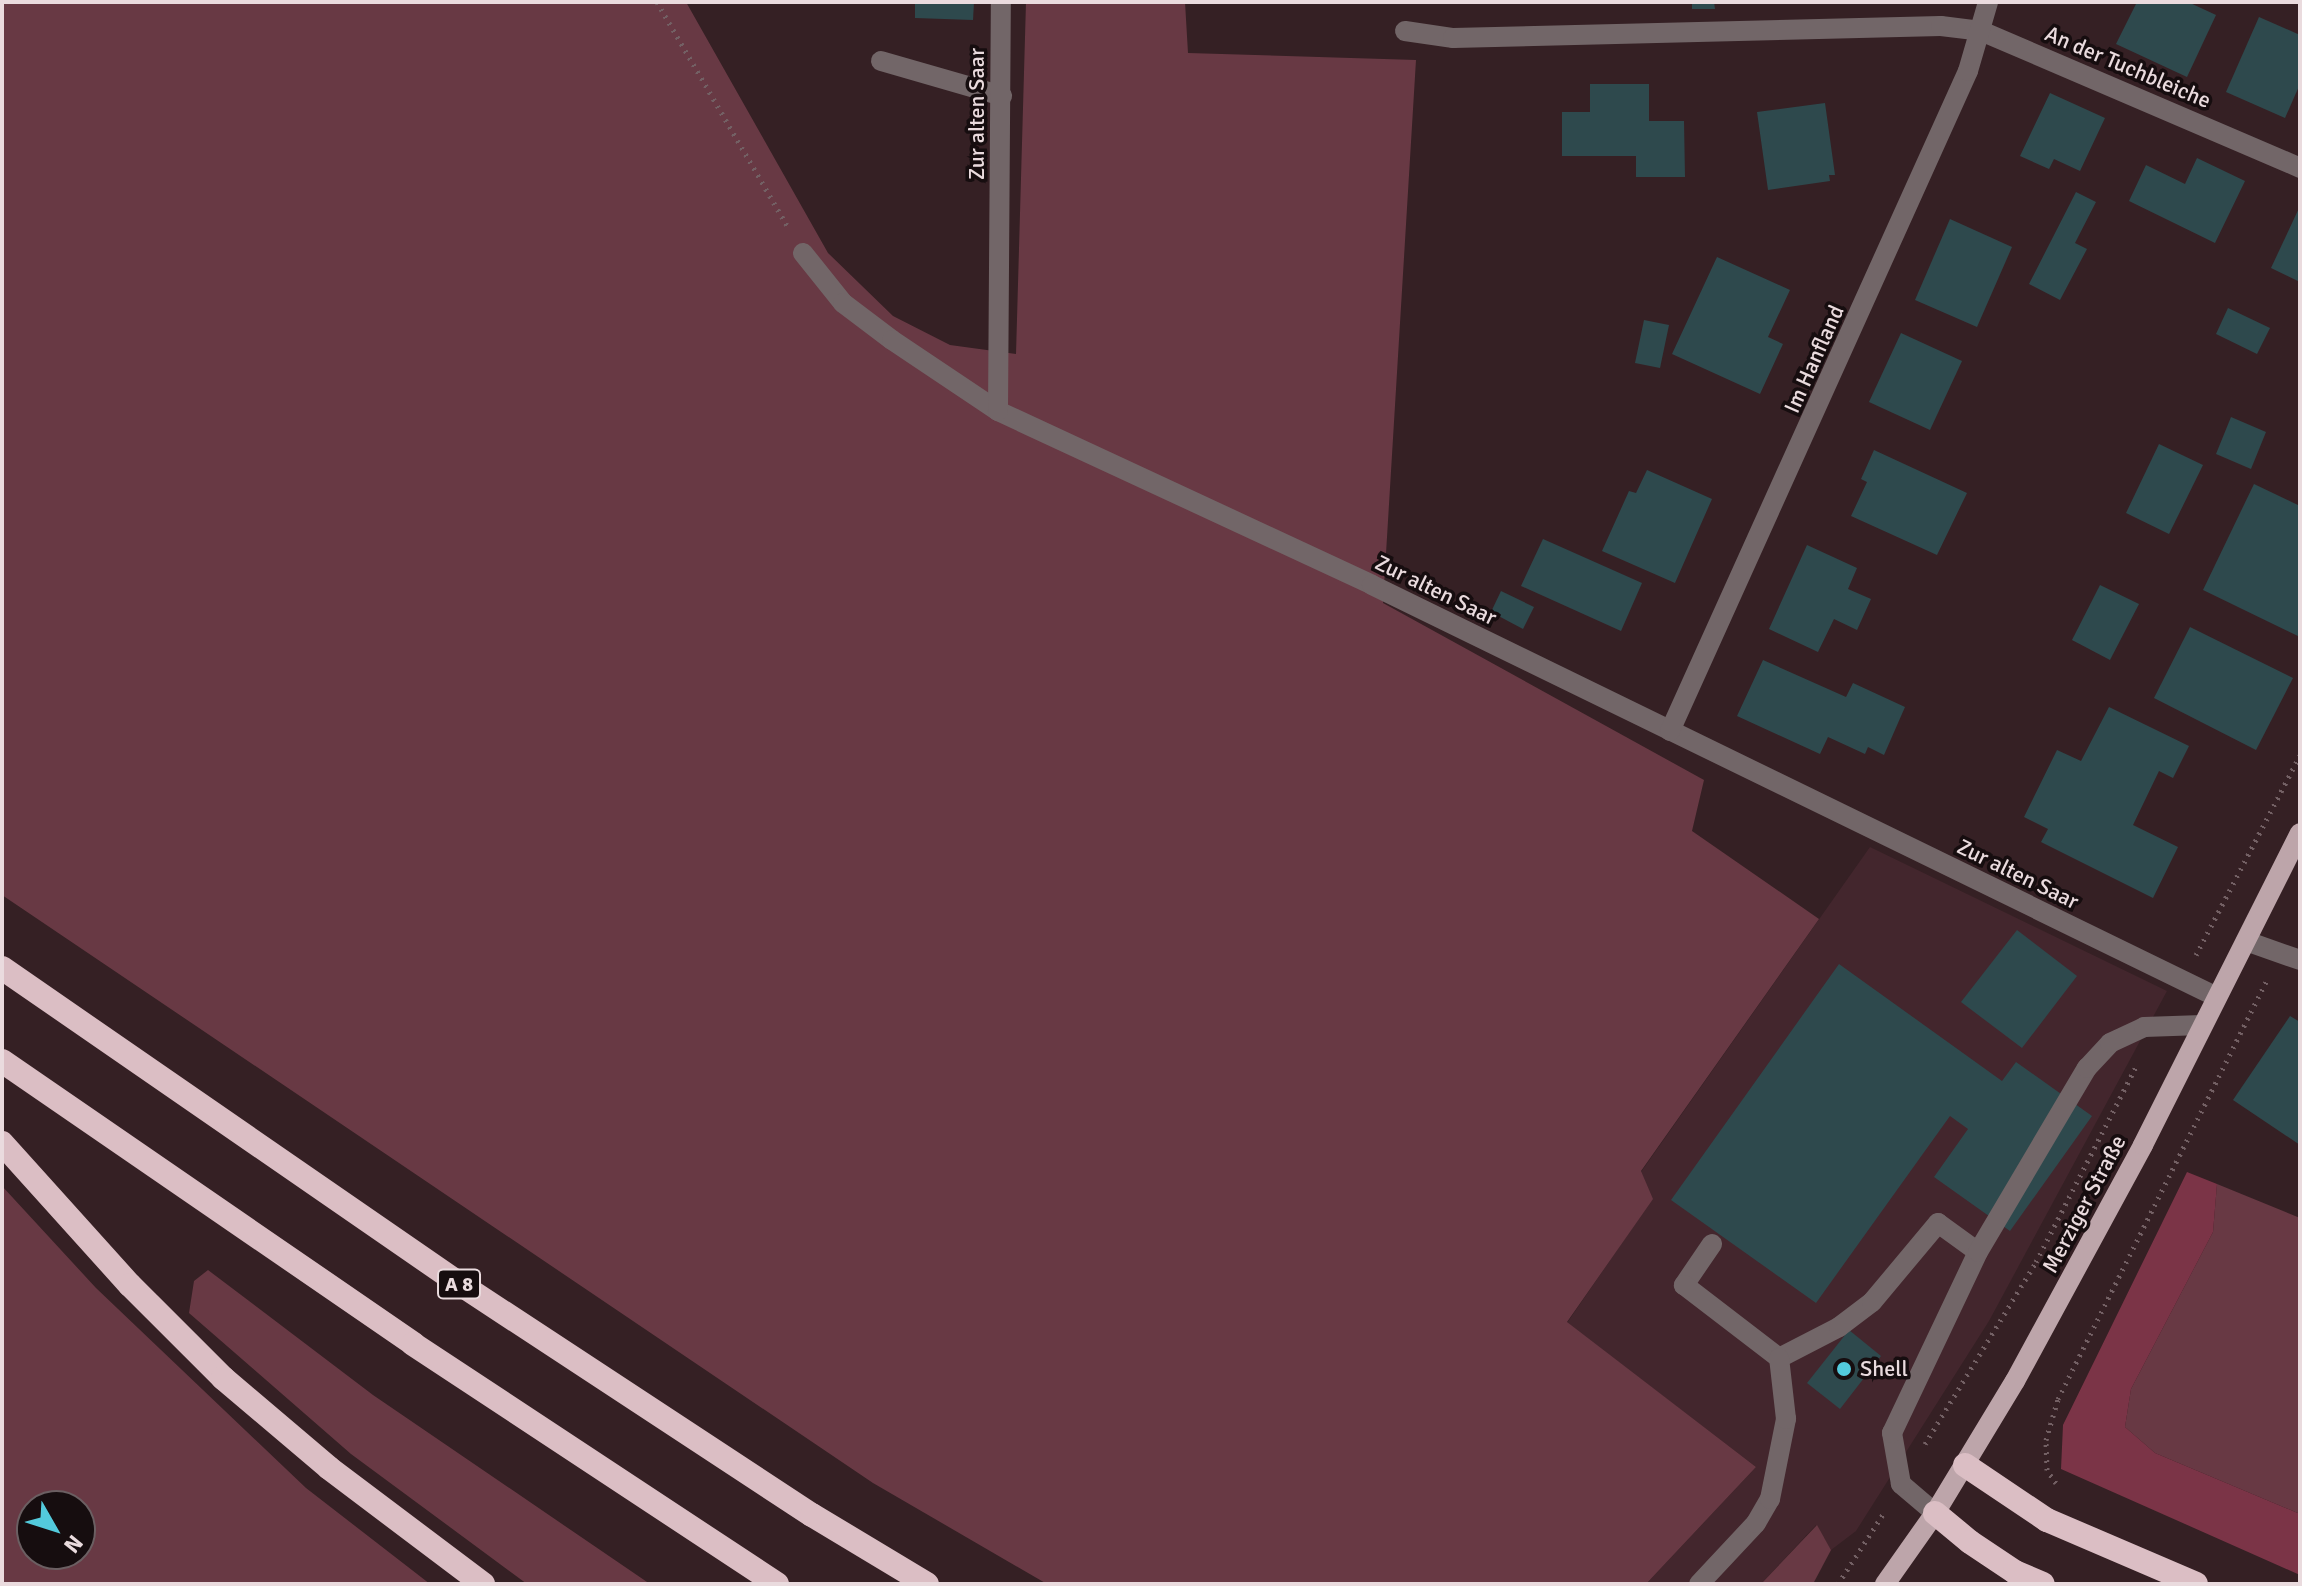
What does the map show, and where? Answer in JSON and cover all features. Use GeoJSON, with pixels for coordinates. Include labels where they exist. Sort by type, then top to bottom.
{"type":"FeatureCollection","features":[{"type":"Feature","properties":{"kind":"highway","name":"A 8"},"geometry":{"type":"LineString","coordinates":[[2,968],[467,1289],[812,1515],[927,1584]]}},
{"type":"Feature","properties":{"kind":"highway"},"geometry":{"type":"LineString","coordinates":[[2,1061],[413,1344],[777,1584]]}},
{"type":"Feature","properties":{"kind":"highway"},"geometry":{"type":"LineString","coordinates":[[2,1143],[130,1285],[223,1378],[329,1468],[483,1584]]}},
{"type":"Feature","properties":{"kind":"highway"},"geometry":{"type":"LineString","coordinates":[[1965,1465],[2047,1520],[2196,1584]]}},
{"type":"Feature","properties":{"kind":"highway"},"geometry":{"type":"LineString","coordinates":[[1935,1513],[1981,1549],[2043,1584]]}},
{"type":"Feature","properties":{"kind":"main road","name":"Merziger Straße"},"geometry":{"type":"LineString","coordinates":[[1885,1584],[1935,1513],[2015,1381],[2128,1173],[2300,833]]}},
{"type":"Feature","properties":{"kind":"street","name":"Zur alten Saar"},"geometry":{"type":"LineString","coordinates":[[1001,2],[998,411],[1372,585],[2217,997]]}},
{"type":"Feature","properties":{"kind":"street","name":"Im Hanfland"},"geometry":{"type":"LineString","coordinates":[[1670,731],[1834,375],[1968,71],[1988,2]]}},
{"type":"Feature","properties":{"kind":"street","name":"An der Tuchbleiche"},"geometry":{"type":"LineString","coordinates":[[1405,31],[1453,38],[1941,26],[1981,31],[2300,168]]}},
{"type":"Feature","properties":{"kind":"street"},"geometry":{"type":"LineString","coordinates":[[881,61],[1002,96]]}},
{"type":"Feature","properties":{"kind":"street"},"geometry":{"type":"LineString","coordinates":[[803,253],[843,303],[998,411]]}},
{"type":"Feature","properties":{"kind":"street"},"geometry":{"type":"LineString","coordinates":[[2246,941],[2290,957]]}},
{"type":"Feature","properties":{"kind":"street"},"geometry":{"type":"LineString","coordinates":[[1935,1513],[1901,1484],[1892,1433],[1978,1252],[2087,1068],[2110,1043],[2144,1027],[2202,1025]]}},
{"type":"Feature","properties":{"kind":"street"},"geometry":{"type":"LineString","coordinates":[[1779,1358],[1839,1327],[1872,1302],[1938,1223],[1978,1252]]}},
{"type":"Feature","properties":{"kind":"street"},"geometry":{"type":"LineString","coordinates":[[1699,1584],[1756,1523],[1770,1499],[1786,1419],[1779,1358],[1684,1285],[1712,1244]]}},
{"type":"Feature","properties":{"kind":"path"},"geometry":{"type":"LineString","coordinates":[[657,2],[803,253]]}},
{"type":"Feature","properties":{"kind":"path"},"geometry":{"type":"LineString","coordinates":[[2183,980],[2300,755]]}},
{"type":"Feature","properties":{"kind":"path"},"geometry":{"type":"LineString","coordinates":[[2047,1520],[2065,1491],[2047,1470],[2046,1440],[2058,1399],[2290,957]]}},
{"type":"Feature","properties":{"kind":"path"},"geometry":{"type":"LineString","coordinates":[[1838,1584],[1856,1562],[2036,1262],[2157,1026]]}},
{"type":"Feature","properties":{"kind":"shaded area"},"geometry":{"type":"Polygon","coordinates":[[[2,2],[686,2],[828,253],[893,316],[950,345],[1016,354],[1026,2],[1185,2],[1188,53],[1416,60],[1383,603],[1704,780],[1692,831],[1819,919],[1641,1171],[1653,1199],[1567,1322],[1756,1467],[1646,1584],[1047,1584],[873,1483],[2,895],[2,2]]]}},
{"type":"Feature","properties":{"kind":"shaded area"},"geometry":{"type":"Polygon","coordinates":[[[1870,847],[2167,991],[1989,1321],[1856,1531],[1831,1550],[1816,1525],[1761,1584],[1646,1584],[1756,1467],[1567,1323],[1652,1199],[1641,1172],[1870,847]]]}},
{"type":"Feature","properties":{"kind":"shaded area"},"geometry":{"type":"Polygon","coordinates":[[[2187,1172],[2217,1184],[2213,1232],[2131,1389],[2125,1427],[2155,1453],[2300,1514],[2300,1575],[2061,1469],[2063,1425],[2187,1172]]]}},
{"type":"Feature","properties":{"kind":"shaded area"},"geometry":{"type":"Polygon","coordinates":[[[2217,1184],[2300,1218],[2300,1514],[2155,1453],[2125,1427],[2131,1389],[2213,1232],[2217,1184]]]}},
{"type":"Feature","properties":{"kind":"shaded area"},"geometry":{"type":"Polygon","coordinates":[[[2,1186],[96,1288],[306,1488],[430,1584],[2,1584],[2,1186]]]}},
{"type":"Feature","properties":{"kind":"shaded area"},"geometry":{"type":"Polygon","coordinates":[[[208,1270],[373,1395],[650,1584],[527,1584],[351,1454],[189,1313],[194,1281],[208,1270]]]}},
{"type":"Feature","properties":{"kind":"shaded area"},"geometry":{"type":"Polygon","coordinates":[[[1817,1525],[1831,1550],[1813,1584],[1761,1584],[1817,1525]]]}},
{"type":"Feature","properties":{"kind":"building"},"geometry":{"type":"Polygon","coordinates":[[[915,2],[974,2],[973,20],[915,18],[915,2]]]}},
{"type":"Feature","properties":{"kind":"building"},"geometry":{"type":"Polygon","coordinates":[[[1692,2],[1714,2],[1715,9],[1692,9],[1692,2]]]}},
{"type":"Feature","properties":{"kind":"building"},"geometry":{"type":"Polygon","coordinates":[[[2137,2],[2188,2],[2216,15],[2187,77],[2116,44],[2137,2]]]}},
{"type":"Feature","properties":{"kind":"building"},"geometry":{"type":"Polygon","coordinates":[[[2259,17],[2300,35],[2300,84],[2285,118],[2226,92],[2259,17]]]}},
{"type":"Feature","properties":{"kind":"building"},"geometry":{"type":"Polygon","coordinates":[[[1590,84],[1649,84],[1649,121],[1684,121],[1685,177],[1636,177],[1636,156],[1562,156],[1562,112],[1590,112],[1590,84]]]}},
{"type":"Feature","properties":{"kind":"building"},"geometry":{"type":"Polygon","coordinates":[[[2050,93],[2105,118],[2080,171],[2054,159],[2049,169],[2020,156],[2050,93]]]}},
{"type":"Feature","properties":{"kind":"building"},"geometry":{"type":"Polygon","coordinates":[[[1825,103],[1835,175],[1829,175],[1830,181],[1768,190],[1757,112],[1825,103]]]}},
{"type":"Feature","properties":{"kind":"building"},"geometry":{"type":"Polygon","coordinates":[[[2197,158],[2245,181],[2215,243],[2129,201],[2146,165],[2185,184],[2197,158]]]}},
{"type":"Feature","properties":{"kind":"building"},"geometry":{"type":"Polygon","coordinates":[[[2076,192],[2096,202],[2075,243],[2087,249],[2060,300],[2029,284],[2076,192]]]}},
{"type":"Feature","properties":{"kind":"building"},"geometry":{"type":"Polygon","coordinates":[[[2300,206],[2300,282],[2271,268],[2300,206]]]}},
{"type":"Feature","properties":{"kind":"building"},"geometry":{"type":"Polygon","coordinates":[[[1950,219],[2012,247],[1977,327],[1915,300],[1950,219]]]}},
{"type":"Feature","properties":{"kind":"building"},"geometry":{"type":"Polygon","coordinates":[[[1717,257],[1790,290],[1768,337],[1783,344],[1760,394],[1672,354],[1717,257]]]}},
{"type":"Feature","properties":{"kind":"building"},"geometry":{"type":"Polygon","coordinates":[[[2228,308],[2270,328],[2257,354],[2216,334],[2228,308]]]}},
{"type":"Feature","properties":{"kind":"building"},"geometry":{"type":"Polygon","coordinates":[[[1644,320],[1669,325],[1660,368],[1635,363],[1644,320]]]}},
{"type":"Feature","properties":{"kind":"building"},"geometry":{"type":"Polygon","coordinates":[[[1901,333],[1962,361],[1930,430],[1869,402],[1901,333]]]}},
{"type":"Feature","properties":{"kind":"building"},"geometry":{"type":"Polygon","coordinates":[[[2231,417],[2266,432],[2251,469],[2216,454],[2231,417]]]}},
{"type":"Feature","properties":{"kind":"building"},"geometry":{"type":"Polygon","coordinates":[[[2159,444],[2203,465],[2169,534],[2126,513],[2159,444]]]}},
{"type":"Feature","properties":{"kind":"building"},"geometry":{"type":"Polygon","coordinates":[[[1874,450],[1967,493],[1937,555],[1851,516],[1867,482],[1861,479],[1874,450]]]}},
{"type":"Feature","properties":{"kind":"building"},"geometry":{"type":"Polygon","coordinates":[[[1647,470],[1712,499],[1675,583],[1602,551],[1629,491],[1636,493],[1647,470]]]}},
{"type":"Feature","properties":{"kind":"building"},"geometry":{"type":"Polygon","coordinates":[[[2254,484],[2300,506],[2300,637],[2203,590],[2254,484]]]}},
{"type":"Feature","properties":{"kind":"building"},"geometry":{"type":"Polygon","coordinates":[[[1543,539],[1642,583],[1621,631],[1521,586],[1543,539]]]}},
{"type":"Feature","properties":{"kind":"building"},"geometry":{"type":"Polygon","coordinates":[[[1807,545],[1857,568],[1848,589],[1871,599],[1857,630],[1834,619],[1818,652],[1769,629],[1807,545]]]}},
{"type":"Feature","properties":{"kind":"building"},"geometry":{"type":"Polygon","coordinates":[[[2100,585],[2139,604],[2110,660],[2072,640],[2100,585]]]}},
{"type":"Feature","properties":{"kind":"building"},"geometry":{"type":"Polygon","coordinates":[[[1501,591],[1534,607],[1523,629],[1491,612],[1501,591]]]}},
{"type":"Feature","properties":{"kind":"building"},"geometry":{"type":"Polygon","coordinates":[[[2190,627],[2293,678],[2256,750],[2154,698],[2190,627]]]}},
{"type":"Feature","properties":{"kind":"building"},"geometry":{"type":"Polygon","coordinates":[[[1763,660],[1846,697],[1853,683],[1905,707],[1884,755],[1868,747],[1865,754],[1828,737],[1820,754],[1737,716],[1763,660]]]}},
{"type":"Feature","properties":{"kind":"building"},"geometry":{"type":"Polygon","coordinates":[[[2109,707],[2189,746],[2173,778],[2159,771],[2133,825],[2178,847],[2153,898],[2041,842],[2048,829],[2024,817],[2057,750],[2081,761],[2109,707]]]}},
{"type":"Feature","properties":{"kind":"building"},"geometry":{"type":"Polygon","coordinates":[[[2017,930],[2077,976],[2022,1048],[1961,1002],[2017,930]]]}},
{"type":"Feature","properties":{"kind":"building"},"geometry":{"type":"Polygon","coordinates":[[[1839,964],[2002,1081],[2016,1062],[2092,1116],[2010,1231],[1934,1177],[1968,1129],[1950,1116],[1816,1303],[1671,1200],[1839,964]]]}},
{"type":"Feature","properties":{"kind":"building"},"geometry":{"type":"Polygon","coordinates":[[[2290,1016],[2300,1022],[2300,1145],[2233,1100],[2290,1016]]]}},
{"type":"Feature","properties":{"kind":"building","name":"Shell"},"geometry":{"type":"Polygon","coordinates":[[[1849,1330],[1881,1356],[1840,1409],[1807,1383],[1849,1330]]]}},
{"type":"Feature","properties":{"kind":"place","name":"Shell"},"geometry":{"type":"Point","coordinates":[1844,1369]}}]}
